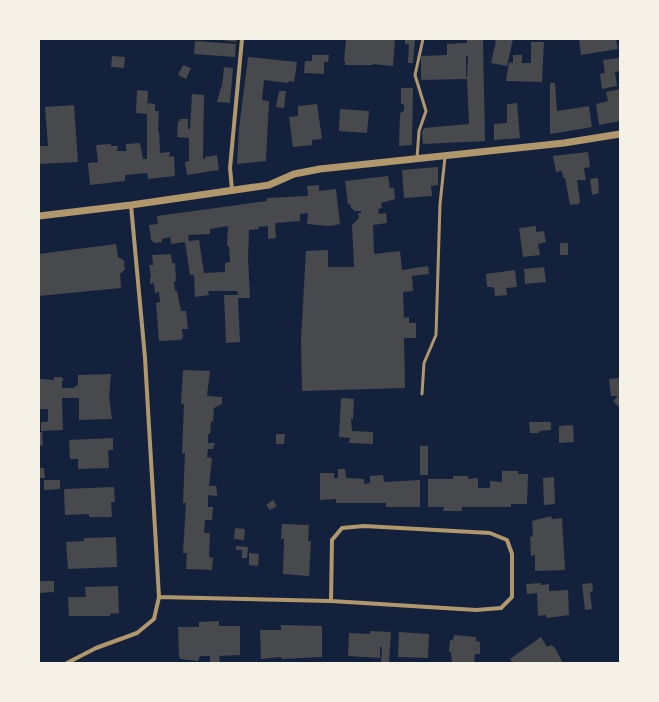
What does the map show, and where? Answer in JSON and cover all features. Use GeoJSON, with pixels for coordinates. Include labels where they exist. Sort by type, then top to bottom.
{"type":"FeatureCollection","features":[{"type":"Feature","properties":{"kind":"street"},"geometry":{"type":"LineString","coordinates":[[232,191],[230,168],[242,39]]}},
{"type":"Feature","properties":{"kind":"street"},"geometry":{"type":"LineString","coordinates":[[39,216],[131,205],[269,185],[300,173],[417,158],[564,143],[620,134]]}},
{"type":"Feature","properties":{"kind":"street"},"geometry":{"type":"LineString","coordinates":[[67,663],[96,648],[137,633],[154,620],[159,597],[145,358],[131,205]]}},
{"type":"Feature","properties":{"kind":"street"},"geometry":{"type":"LineString","coordinates":[[159,597],[331,600],[476,610],[501,608],[512,597],[512,554],[506,540],[490,533],[364,526],[342,528],[332,540],[331,600]]}},
{"type":"Feature","properties":{"kind":"lane"},"geometry":{"type":"LineString","coordinates":[[417,158],[419,131],[426,111],[415,75],[423,39]]}},
{"type":"Feature","properties":{"kind":"lane"},"geometry":{"type":"LineString","coordinates":[[422,394],[424,363],[436,335],[440,204],[445,155]]}},
{"type":"Feature","properties":{"kind":"building"},"geometry":{"type":"Polygon","coordinates":[[[216,39],[237,39],[236,42],[216,39]]]}},
{"type":"Feature","properties":{"kind":"building"},"geometry":{"type":"Polygon","coordinates":[[[395,39],[393,66],[373,64],[345,65],[346,40],[395,39]]]}},
{"type":"Feature","properties":{"kind":"building"},"geometry":{"type":"Polygon","coordinates":[[[405,39],[415,39],[413,63],[408,63],[409,44],[405,44],[405,39]]]}},
{"type":"Feature","properties":{"kind":"building"},"geometry":{"type":"Polygon","coordinates":[[[467,39],[483,39],[485,141],[423,144],[422,132],[424,128],[469,124],[467,79],[421,80],[421,56],[447,55],[447,44],[467,43],[467,39]],[[466,56],[466,77],[467,77],[468,56],[466,56]]]}},
{"type":"Feature","properties":{"kind":"building"},"geometry":{"type":"Polygon","coordinates":[[[491,39],[513,39],[507,66],[491,63],[496,41],[491,39]]]}},
{"type":"Feature","properties":{"kind":"building"},"geometry":{"type":"Polygon","coordinates":[[[579,39],[616,39],[618,49],[581,55],[579,39]]]}},
{"type":"Feature","properties":{"kind":"building"},"geometry":{"type":"Polygon","coordinates":[[[195,41],[236,44],[235,57],[194,54],[195,41]]]}},
{"type":"Feature","properties":{"kind":"building"},"geometry":{"type":"Polygon","coordinates":[[[531,42],[544,42],[542,82],[506,81],[509,62],[513,63],[513,55],[522,55],[522,63],[531,63],[531,42]]]}},
{"type":"Feature","properties":{"kind":"building"},"geometry":{"type":"Polygon","coordinates":[[[312,55],[329,55],[328,62],[324,62],[324,74],[304,73],[305,61],[312,61],[312,55]]]}},
{"type":"Feature","properties":{"kind":"building"},"geometry":{"type":"Polygon","coordinates":[[[112,56],[125,57],[124,68],[111,67],[112,56]]]}},
{"type":"Feature","properties":{"kind":"building"},"geometry":{"type":"Polygon","coordinates":[[[248,57],[297,62],[294,82],[289,81],[288,83],[264,80],[262,100],[269,101],[266,161],[237,164],[239,129],[248,57]]]}},
{"type":"Feature","properties":{"kind":"building"},"geometry":{"type":"Polygon","coordinates":[[[619,58],[620,71],[615,72],[617,86],[602,89],[600,74],[605,73],[603,60],[619,58]]]}},
{"type":"Feature","properties":{"kind":"building"},"geometry":{"type":"Polygon","coordinates":[[[183,65],[191,68],[186,79],[178,75],[183,65]]]}},
{"type":"Feature","properties":{"kind":"building"},"geometry":{"type":"Polygon","coordinates":[[[224,67],[233,68],[230,103],[217,102],[222,87],[224,67]]]}},
{"type":"Feature","properties":{"kind":"building"},"geometry":{"type":"Polygon","coordinates":[[[550,83],[555,83],[557,111],[589,106],[592,127],[550,134],[550,83]]]}},
{"type":"Feature","properties":{"kind":"building"},"geometry":{"type":"Polygon","coordinates":[[[401,88],[413,88],[412,145],[399,146],[400,115],[401,112],[404,111],[404,104],[401,104],[401,88]]]}},
{"type":"Feature","properties":{"kind":"building"},"geometry":{"type":"Polygon","coordinates":[[[620,89],[620,121],[599,125],[596,104],[608,101],[606,92],[620,89]]]}},
{"type":"Feature","properties":{"kind":"building"},"geometry":{"type":"Polygon","coordinates":[[[137,90],[148,91],[147,111],[148,103],[155,104],[155,111],[159,111],[158,131],[160,153],[170,152],[169,157],[174,156],[175,176],[148,179],[147,173],[125,175],[125,181],[90,185],[88,163],[98,162],[96,145],[111,144],[111,146],[118,146],[117,151],[126,151],[126,144],[140,143],[143,159],[147,159],[147,114],[136,113],[137,90]]]}},
{"type":"Feature","properties":{"kind":"building"},"geometry":{"type":"Polygon","coordinates":[[[279,91],[286,91],[284,108],[276,107],[279,91]]]}},
{"type":"Feature","properties":{"kind":"building"},"geometry":{"type":"Polygon","coordinates":[[[192,94],[204,95],[203,159],[205,159],[205,157],[217,155],[219,170],[187,175],[185,162],[189,161],[189,138],[177,137],[178,121],[180,121],[180,119],[188,119],[188,129],[190,129],[192,94]]]}},
{"type":"Feature","properties":{"kind":"building"},"geometry":{"type":"Polygon","coordinates":[[[517,103],[520,138],[494,140],[494,124],[507,123],[507,104],[517,103]]]}},
{"type":"Feature","properties":{"kind":"building"},"geometry":{"type":"Polygon","coordinates":[[[317,104],[322,139],[312,140],[312,145],[293,147],[289,117],[298,116],[298,106],[317,104]]]}},
{"type":"Feature","properties":{"kind":"building"},"geometry":{"type":"Polygon","coordinates":[[[74,105],[78,162],[39,164],[39,146],[48,146],[45,107],[74,105]]]}},
{"type":"Feature","properties":{"kind":"building"},"geometry":{"type":"Polygon","coordinates":[[[340,109],[369,111],[367,133],[339,131],[340,109]]]}},
{"type":"Feature","properties":{"kind":"building"},"geometry":{"type":"Polygon","coordinates":[[[588,152],[590,167],[584,168],[586,180],[577,180],[580,202],[578,204],[570,205],[565,178],[563,178],[562,171],[556,172],[553,156],[588,152]]]}},
{"type":"Feature","properties":{"kind":"building"},"geometry":{"type":"Polygon","coordinates":[[[438,167],[438,185],[431,186],[432,196],[404,198],[402,170],[438,167]]]}},
{"type":"Feature","properties":{"kind":"building"},"geometry":{"type":"Polygon","coordinates":[[[388,176],[390,188],[394,188],[395,199],[381,203],[382,208],[378,209],[379,214],[386,213],[387,223],[373,225],[374,254],[400,251],[402,270],[428,266],[429,274],[412,276],[413,291],[403,292],[404,318],[409,317],[409,323],[416,323],[416,338],[404,338],[405,388],[302,391],[301,341],[306,251],[328,250],[328,267],[354,267],[352,225],[359,218],[358,213],[361,213],[361,211],[355,211],[351,208],[350,204],[348,204],[345,181],[388,176]]]}},
{"type":"Feature","properties":{"kind":"building"},"geometry":{"type":"Polygon","coordinates":[[[598,178],[599,193],[592,195],[590,179],[598,178]]]}},
{"type":"Feature","properties":{"kind":"building"},"geometry":{"type":"Polygon","coordinates":[[[319,185],[319,191],[336,189],[340,224],[330,226],[307,224],[308,213],[300,214],[300,221],[275,223],[276,238],[268,239],[268,226],[249,230],[248,258],[250,298],[238,298],[240,342],[226,343],[224,295],[238,295],[237,291],[208,291],[209,295],[195,297],[194,275],[190,275],[185,242],[171,244],[170,237],[162,239],[162,242],[155,243],[151,240],[149,225],[158,224],[157,216],[267,201],[267,198],[308,196],[307,186],[319,185]],[[228,226],[210,229],[210,234],[188,235],[189,241],[199,240],[204,273],[225,272],[225,263],[230,262],[229,246],[227,246],[228,226]]]}},
{"type":"Feature","properties":{"kind":"building"},"geometry":{"type":"Polygon","coordinates":[[[536,226],[536,232],[544,231],[546,242],[538,244],[540,255],[523,257],[519,228],[536,226]]]}},
{"type":"Feature","properties":{"kind":"building"},"geometry":{"type":"Polygon","coordinates":[[[560,243],[568,243],[568,255],[560,255],[560,243]]]}},
{"type":"Feature","properties":{"kind":"building"},"geometry":{"type":"Polygon","coordinates":[[[116,244],[118,257],[125,261],[125,270],[120,274],[121,288],[39,296],[39,254],[116,244]]]}},
{"type":"Feature","properties":{"kind":"building"},"geometry":{"type":"Polygon","coordinates":[[[171,254],[172,263],[175,263],[175,291],[177,291],[181,311],[186,311],[188,329],[182,329],[183,338],[180,340],[159,341],[156,303],[160,302],[159,292],[155,293],[154,283],[150,284],[151,277],[149,265],[153,265],[152,255],[171,254]]]}},
{"type":"Feature","properties":{"kind":"building"},"geometry":{"type":"Polygon","coordinates":[[[544,267],[546,282],[525,284],[524,269],[544,267]]]}},
{"type":"Feature","properties":{"kind":"building"},"geometry":{"type":"Polygon","coordinates":[[[515,270],[517,287],[506,288],[507,295],[495,296],[494,288],[487,287],[486,274],[515,270]]]}},
{"type":"Feature","properties":{"kind":"building"},"geometry":{"type":"Polygon","coordinates":[[[183,370],[210,371],[207,396],[222,397],[222,404],[214,408],[213,422],[211,421],[210,434],[208,434],[208,443],[215,443],[213,449],[208,449],[207,457],[212,458],[209,486],[216,486],[217,493],[217,496],[208,495],[208,507],[213,507],[212,520],[205,520],[204,533],[210,533],[209,557],[213,558],[212,570],[186,569],[187,553],[183,553],[186,503],[183,503],[185,453],[182,453],[184,404],[181,404],[183,370]]]}},
{"type":"Feature","properties":{"kind":"building"},"geometry":{"type":"Polygon","coordinates":[[[111,374],[109,397],[112,419],[79,420],[79,398],[62,398],[63,430],[41,431],[41,422],[48,422],[48,409],[39,409],[39,379],[54,380],[54,377],[61,377],[64,380],[62,381],[62,388],[73,388],[78,385],[78,375],[111,374]]]}},
{"type":"Feature","properties":{"kind":"building"},"geometry":{"type":"Polygon","coordinates":[[[619,378],[619,407],[613,401],[618,396],[611,396],[609,379],[619,378]]]}},
{"type":"Feature","properties":{"kind":"building"},"geometry":{"type":"Polygon","coordinates":[[[341,398],[354,399],[353,419],[351,419],[352,431],[373,432],[373,444],[349,443],[350,438],[339,437],[341,398]]]}},
{"type":"Feature","properties":{"kind":"building"},"geometry":{"type":"Polygon","coordinates":[[[529,422],[551,422],[551,430],[539,431],[539,433],[530,433],[529,422]]]}},
{"type":"Feature","properties":{"kind":"building"},"geometry":{"type":"Polygon","coordinates":[[[573,425],[574,442],[559,443],[559,426],[573,425]]]}},
{"type":"Feature","properties":{"kind":"building"},"geometry":{"type":"Polygon","coordinates":[[[39,432],[42,432],[43,445],[39,446],[39,432]]]}},
{"type":"Feature","properties":{"kind":"building"},"geometry":{"type":"Polygon","coordinates":[[[276,434],[285,434],[284,444],[276,444],[276,434]]]}},
{"type":"Feature","properties":{"kind":"building"},"geometry":{"type":"Polygon","coordinates":[[[113,438],[113,450],[108,450],[109,468],[78,469],[78,459],[70,459],[69,440],[113,438]]]}},
{"type":"Feature","properties":{"kind":"building"},"geometry":{"type":"Polygon","coordinates":[[[420,446],[428,446],[428,475],[420,475],[420,446]]]}},
{"type":"Feature","properties":{"kind":"building"},"geometry":{"type":"Polygon","coordinates":[[[39,468],[44,468],[45,478],[39,478],[39,468]]]}},
{"type":"Feature","properties":{"kind":"building"},"geometry":{"type":"Polygon","coordinates":[[[338,469],[345,469],[346,478],[364,479],[364,484],[370,483],[370,476],[383,475],[384,482],[420,480],[420,507],[386,507],[386,503],[336,503],[336,499],[320,500],[320,473],[334,473],[334,478],[338,478],[338,469]]]}},
{"type":"Feature","properties":{"kind":"building"},"geometry":{"type":"Polygon","coordinates":[[[502,471],[518,471],[518,474],[528,474],[527,504],[511,504],[511,507],[462,507],[462,511],[443,511],[444,507],[428,507],[428,479],[453,479],[453,476],[468,476],[468,479],[478,478],[478,488],[490,488],[490,481],[502,482],[502,471]]]}},
{"type":"Feature","properties":{"kind":"building"},"geometry":{"type":"Polygon","coordinates":[[[554,477],[555,504],[544,505],[543,478],[554,477]]]}},
{"type":"Feature","properties":{"kind":"building"},"geometry":{"type":"Polygon","coordinates":[[[44,480],[60,480],[60,489],[44,490],[44,480]]]}},
{"type":"Feature","properties":{"kind":"building"},"geometry":{"type":"Polygon","coordinates":[[[114,487],[115,502],[111,502],[112,517],[89,517],[89,514],[65,515],[64,489],[114,487]]]}},
{"type":"Feature","properties":{"kind":"building"},"geometry":{"type":"Polygon","coordinates":[[[273,500],[277,506],[270,510],[266,505],[273,500]]]}},
{"type":"Feature","properties":{"kind":"building"},"geometry":{"type":"Polygon","coordinates":[[[551,516],[552,519],[562,518],[565,570],[535,571],[535,555],[531,556],[530,537],[533,536],[532,521],[551,516]]]}},
{"type":"Feature","properties":{"kind":"building"},"geometry":{"type":"Polygon","coordinates":[[[282,524],[309,525],[308,541],[311,541],[309,576],[283,574],[284,539],[281,539],[282,524]]]}},
{"type":"Feature","properties":{"kind":"building"},"geometry":{"type":"Polygon","coordinates":[[[235,528],[245,529],[244,540],[234,539],[235,528]]]}},
{"type":"Feature","properties":{"kind":"building"},"geometry":{"type":"Polygon","coordinates":[[[116,537],[117,567],[68,569],[66,542],[84,541],[84,538],[116,537]]]}},
{"type":"Feature","properties":{"kind":"building"},"geometry":{"type":"Polygon","coordinates":[[[236,546],[248,547],[247,558],[242,558],[242,550],[236,550],[236,546]]]}},
{"type":"Feature","properties":{"kind":"building"},"geometry":{"type":"Polygon","coordinates":[[[249,553],[259,554],[258,566],[249,565],[249,553]]]}},
{"type":"Feature","properties":{"kind":"building"},"geometry":{"type":"Polygon","coordinates":[[[39,581],[54,581],[54,592],[39,593],[39,581]]]}},
{"type":"Feature","properties":{"kind":"building"},"geometry":{"type":"Polygon","coordinates":[[[541,583],[541,585],[549,584],[549,591],[568,590],[569,615],[547,618],[546,615],[538,616],[537,593],[527,594],[526,584],[541,583]]]}},
{"type":"Feature","properties":{"kind":"building"},"geometry":{"type":"Polygon","coordinates":[[[592,583],[593,591],[590,592],[592,609],[585,610],[582,584],[592,583]]]}},
{"type":"Feature","properties":{"kind":"building"},"geometry":{"type":"Polygon","coordinates":[[[118,586],[119,613],[110,614],[110,616],[69,616],[68,597],[86,597],[85,587],[118,586]]]}},
{"type":"Feature","properties":{"kind":"building"},"geometry":{"type":"Polygon","coordinates":[[[219,621],[219,626],[240,626],[240,655],[219,656],[220,663],[210,663],[210,656],[200,656],[198,661],[181,659],[179,657],[178,627],[199,627],[199,622],[219,621]]]}},
{"type":"Feature","properties":{"kind":"building"},"geometry":{"type":"Polygon","coordinates":[[[281,625],[322,626],[322,657],[282,659],[281,657],[261,659],[260,630],[281,630],[281,625]]]}},
{"type":"Feature","properties":{"kind":"building"},"geometry":{"type":"Polygon","coordinates":[[[370,631],[391,632],[389,663],[381,663],[382,647],[380,647],[380,658],[348,656],[349,633],[370,634],[370,631]]]}},
{"type":"Feature","properties":{"kind":"building"},"geometry":{"type":"Polygon","coordinates":[[[399,632],[429,634],[428,658],[398,657],[399,632]]]}},
{"type":"Feature","properties":{"kind":"building"},"geometry":{"type":"Polygon","coordinates":[[[454,635],[476,637],[476,641],[480,642],[480,654],[475,654],[474,663],[452,663],[451,652],[449,652],[450,640],[453,640],[454,635]]]}},
{"type":"Feature","properties":{"kind":"building"},"geometry":{"type":"Polygon","coordinates":[[[541,637],[547,647],[551,645],[555,648],[563,663],[513,663],[510,659],[541,637]]]}}]}
